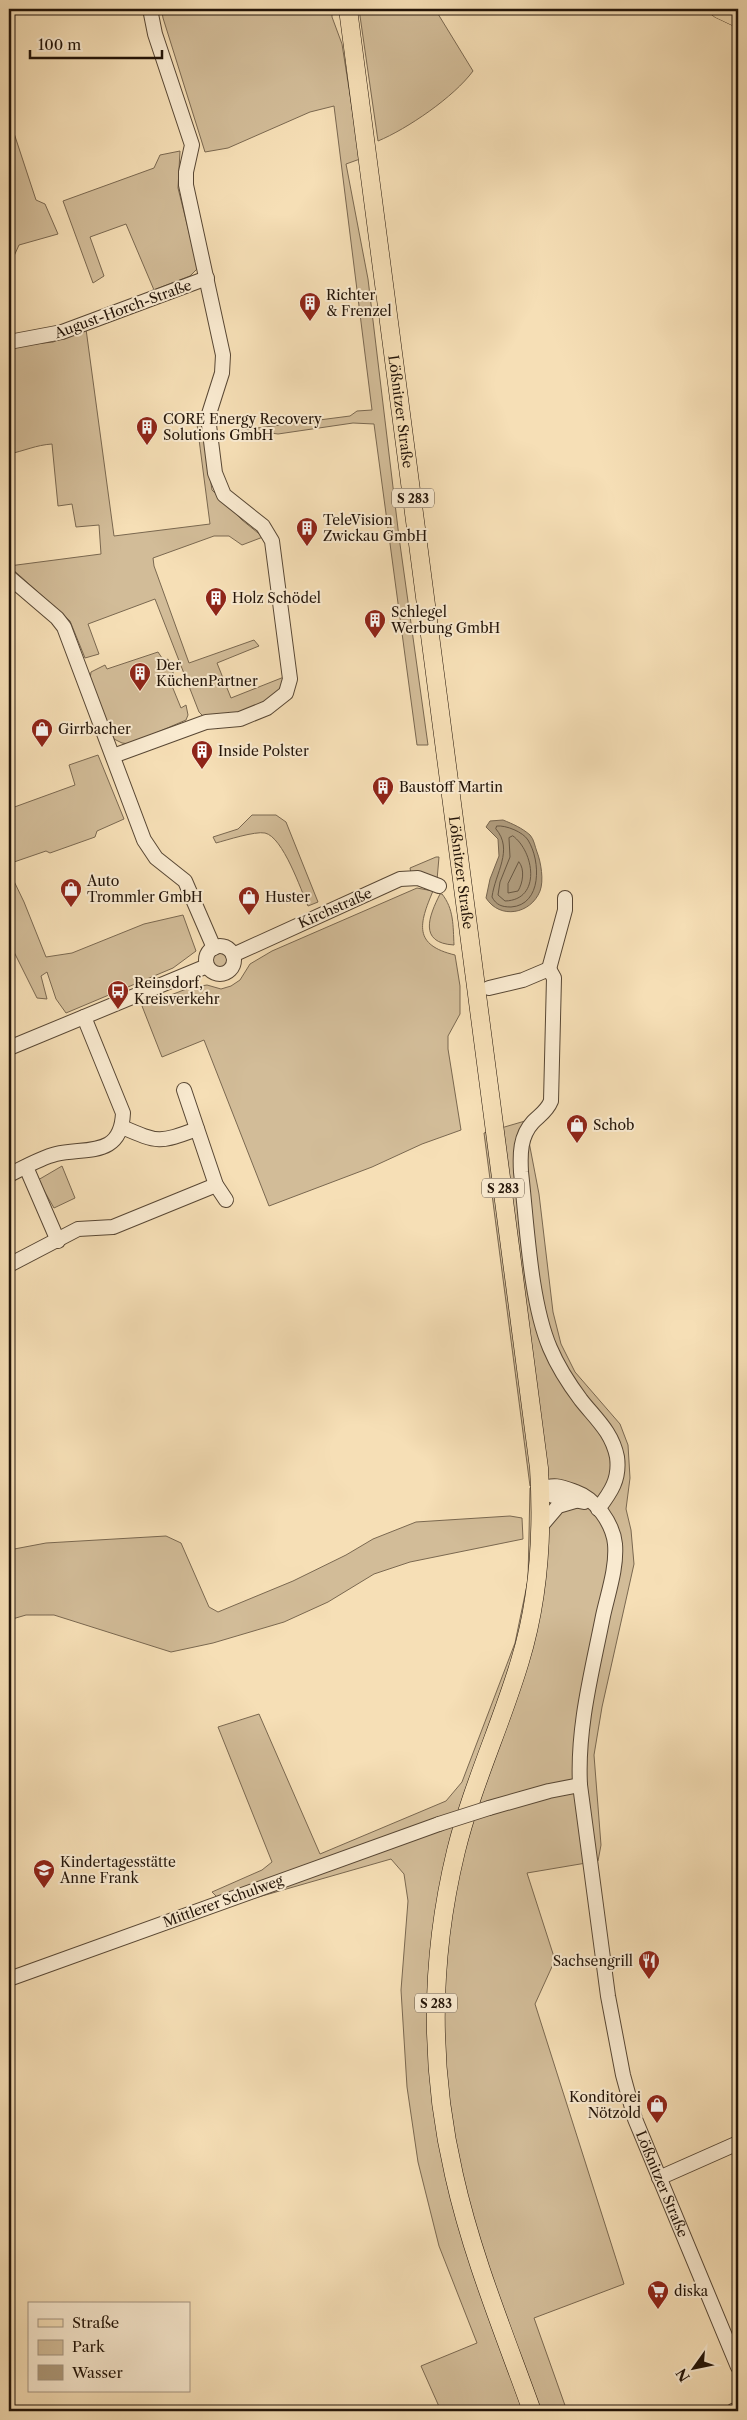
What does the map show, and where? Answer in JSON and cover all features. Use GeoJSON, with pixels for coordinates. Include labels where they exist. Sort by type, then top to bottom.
{"type":"FeatureCollection","features":[{"type":"Feature","properties":{"kind":"main road","name":"Lößnitzer Straße"},"geometry":{"type":"LineString","coordinates":[[348,9],[539,1468]]}},
{"type":"Feature","properties":{"kind":"main road"},"geometry":{"type":"LineString","coordinates":[[719,9],[738,18]]}},
{"type":"Feature","properties":{"kind":"main road","name":"S 283"},"geometry":{"type":"LineString","coordinates":[[532,2411],[478,2260],[454,2175],[440,2095],[435,2024],[439,1944],[449,1881],[464,1823],[521,1660],[534,1595],[541,1526],[539,1468]]}},
{"type":"Feature","properties":{"kind":"street","name":"August-Horch-Straße"},"geometry":{"type":"LineString","coordinates":[[113,756],[206,722],[245,717],[278,701],[286,693],[289,684],[289,663],[272,541],[263,526],[224,495],[214,473],[208,417],[222,373],[223,354],[186,185],[186,172],[192,145],[156,34],[150,9]]}},
{"type":"Feature","properties":{"kind":"street","name":"August-Horch-Straße"},"geometry":{"type":"LineString","coordinates":[[9,342],[53,335],[207,278]]}},
{"type":"Feature","properties":{"kind":"street"},"geometry":{"type":"LineString","coordinates":[[9,577],[57,618],[64,627],[149,850],[185,881],[214,948]]}},
{"type":"Feature","properties":{"kind":"street","name":"Kirchstraße"},"geometry":{"type":"LineString","coordinates":[[233,956],[400,879],[418,878],[439,886]]}},
{"type":"Feature","properties":{"kind":"street"},"geometry":{"type":"LineString","coordinates":[[565,898],[565,910],[549,969],[554,978],[551,1101],[548,1108],[525,1134],[520,1157],[535,1286],[544,1333],[564,1375],[583,1403],[605,1427],[612,1439],[616,1456],[619,1474],[614,1486],[598,1509]]}},
{"type":"Feature","properties":{"kind":"street"},"geometry":{"type":"LineString","coordinates":[[214,948],[227,948],[233,956],[233,967],[225,974],[214,973],[207,966],[207,954],[214,948]]}},
{"type":"Feature","properties":{"kind":"street"},"geometry":{"type":"LineString","coordinates":[[9,1048],[207,966]]}},
{"type":"Feature","properties":{"kind":"street"},"geometry":{"type":"LineString","coordinates":[[489,988],[523,980],[549,969]]}},
{"type":"Feature","properties":{"kind":"street"},"geometry":{"type":"LineString","coordinates":[[9,1175],[55,1154],[94,1151],[114,1140],[122,1127],[123,1113],[84,1017]]}},
{"type":"Feature","properties":{"kind":"street"},"geometry":{"type":"LineString","coordinates":[[184,1090],[216,1185],[226,1200]]}},
{"type":"Feature","properties":{"kind":"street"},"geometry":{"type":"LineString","coordinates":[[122,1127],[150,1139],[166,1140],[197,1129]]}},
{"type":"Feature","properties":{"kind":"street"},"geometry":{"type":"LineString","coordinates":[[26,1167],[58,1242]]}},
{"type":"Feature","properties":{"kind":"street"},"geometry":{"type":"LineString","coordinates":[[9,1265],[58,1242],[78,1229],[112,1227],[216,1185]]}},
{"type":"Feature","properties":{"kind":"street"},"geometry":{"type":"LineString","coordinates":[[539,1468],[560,1486]]}},
{"type":"Feature","properties":{"kind":"street"},"geometry":{"type":"LineString","coordinates":[[540,1490],[549,1485],[560,1486],[586,1496],[598,1509]]}},
{"type":"Feature","properties":{"kind":"street"},"geometry":{"type":"LineString","coordinates":[[540,1490],[553,1496],[577,1500],[598,1509]]}},
{"type":"Feature","properties":{"kind":"street"},"geometry":{"type":"LineString","coordinates":[[541,1526],[558,1506],[577,1500]]}},
{"type":"Feature","properties":{"kind":"street","name":"Lößnitzer Straße"},"geometry":{"type":"LineString","coordinates":[[598,1509],[614,1538],[615,1555],[580,1731],[580,1785],[608,1996],[623,2072],[635,2119],[738,2368]]}},
{"type":"Feature","properties":{"kind":"street","name":"Mittlerer Schulweg"},"geometry":{"type":"LineString","coordinates":[[9,1979],[439,1824],[549,1791],[580,1785]]}},
{"type":"Feature","properties":{"kind":"street"},"geometry":{"type":"LineString","coordinates":[[659,2178],[738,2143]]}},
{"type":"Feature","properties":{"kind":"street"},"geometry":{"type":"LineString","coordinates":[[733,2411],[738,2409]]}},
{"type":"Feature","properties":{"kind":"green space"},"geometry":{"type":"Polygon","coordinates":[[[168,9],[332,9],[332,17],[342,44],[360,159],[346,164],[368,279],[399,537],[428,745],[417,745],[374,424],[353,423],[278,434],[264,432],[243,439],[242,430],[350,416],[357,411],[372,410],[334,106],[310,112],[228,148],[205,152],[163,18],[162,12],[168,9]]]}},
{"type":"Feature","properties":{"kind":"green space"},"geometry":{"type":"Polygon","coordinates":[[[359,9],[435,9],[473,71],[454,91],[429,111],[402,129],[378,141],[359,9]]]}},
{"type":"Feature","properties":{"kind":"green space"},"geometry":{"type":"Polygon","coordinates":[[[9,118],[36,200],[45,204],[58,234],[19,245],[14,256],[13,268],[9,264],[9,118]]]}},
{"type":"Feature","properties":{"kind":"green space"},"geometry":{"type":"Polygon","coordinates":[[[180,151],[178,188],[198,268],[190,276],[154,290],[126,224],[90,237],[104,276],[93,283],[63,201],[154,168],[160,155],[180,151]]]}},
{"type":"Feature","properties":{"kind":"green space"},"geometry":{"type":"Polygon","coordinates":[[[86,329],[114,536],[210,524],[197,424],[201,419],[212,490],[242,520],[263,537],[242,545],[229,536],[214,536],[153,558],[154,566],[189,663],[254,640],[259,646],[217,663],[231,698],[284,677],[280,688],[273,697],[263,703],[240,712],[204,717],[199,712],[155,599],[88,624],[99,654],[85,658],[70,621],[9,566],[101,554],[99,525],[76,527],[72,504],[58,506],[52,444],[9,454],[9,347],[53,342],[86,329]]]}},
{"type":"Feature","properties":{"kind":"green space"},"geometry":{"type":"Polygon","coordinates":[[[158,652],[164,661],[168,659],[177,683],[172,686],[181,708],[186,705],[188,715],[186,720],[130,744],[122,743],[114,739],[90,679],[91,672],[105,665],[107,669],[158,652]]]}},
{"type":"Feature","properties":{"kind":"green space"},"geometry":{"type":"Polygon","coordinates":[[[98,755],[124,819],[97,831],[95,837],[50,853],[46,851],[14,862],[9,849],[9,809],[75,785],[69,765],[98,755]]]}},
{"type":"Feature","properties":{"kind":"green space"},"geometry":{"type":"Polygon","coordinates":[[[252,815],[276,815],[286,822],[318,902],[308,906],[291,865],[272,837],[265,833],[255,833],[216,843],[213,837],[238,829],[252,815]]]}},
{"type":"Feature","properties":{"kind":"green space"},"geometry":{"type":"Polygon","coordinates":[[[9,854],[13,866],[11,875],[46,957],[72,953],[144,924],[183,915],[196,951],[173,968],[66,1013],[56,999],[47,972],[41,976],[47,999],[37,998],[9,942],[9,854]]]}},
{"type":"Feature","properties":{"kind":"green space"},"geometry":{"type":"Polygon","coordinates":[[[439,857],[437,880],[411,873],[410,868],[439,857]]]}},
{"type":"Feature","properties":{"kind":"green space"},"geometry":{"type":"Polygon","coordinates":[[[417,888],[433,891],[423,923],[423,932],[426,939],[441,951],[455,955],[460,986],[460,1014],[448,1036],[448,1049],[461,1130],[422,1144],[372,1167],[269,1206],[204,1040],[162,1057],[142,1006],[189,988],[207,985],[221,989],[231,986],[240,980],[250,964],[272,951],[417,888]]]}},
{"type":"Feature","properties":{"kind":"green space"},"geometry":{"type":"Polygon","coordinates":[[[440,894],[446,900],[451,912],[454,945],[435,939],[429,927],[432,911],[440,894]]]}},
{"type":"Feature","properties":{"kind":"green space"},"geometry":{"type":"Polygon","coordinates":[[[216,953],[222,953],[227,958],[225,967],[216,969],[211,964],[211,958],[216,953]]]}},
{"type":"Feature","properties":{"kind":"green space"},"geometry":{"type":"Polygon","coordinates":[[[525,1121],[539,1194],[553,1312],[561,1344],[575,1372],[620,1424],[628,1445],[630,1478],[626,1509],[631,1530],[634,1564],[602,1707],[594,1755],[601,1845],[598,1861],[527,1873],[555,1960],[535,2004],[624,2284],[534,2318],[567,2411],[441,2411],[421,2366],[477,2343],[439,2246],[418,2162],[407,2087],[401,1990],[408,1901],[404,1874],[391,1859],[248,1900],[219,1899],[212,1892],[262,1870],[272,1862],[218,1727],[259,1714],[320,1854],[446,1801],[462,1782],[515,1643],[528,1580],[530,1488],[549,1475],[530,1486],[484,1133],[525,1121]]]}},
{"type":"Feature","properties":{"kind":"green space"},"geometry":{"type":"Polygon","coordinates":[[[62,1166],[75,1198],[54,1208],[38,1180],[62,1166]]]}},
{"type":"Feature","properties":{"kind":"green space"},"geometry":{"type":"Polygon","coordinates":[[[510,1516],[522,1518],[523,1539],[410,1562],[374,1574],[328,1602],[284,1622],[213,1643],[171,1652],[54,1615],[26,1615],[9,1620],[9,1550],[46,1543],[166,1536],[181,1543],[209,1607],[218,1612],[293,1581],[346,1555],[373,1539],[416,1522],[510,1516]]]}},
{"type":"Feature","properties":{"kind":"water"},"geometry":{"type":"Polygon","coordinates":[[[503,820],[521,828],[531,837],[542,871],[541,887],[536,899],[523,909],[507,912],[492,905],[486,898],[490,879],[499,856],[498,839],[486,827],[490,821],[503,820]]]}},
{"type":"Feature","properties":{"kind":"place","name":"Richter & Frenzel"},"geometry":{"type":"Point","coordinates":[310,322]}},
{"type":"Feature","properties":{"kind":"place","name":"CORE Energy Recovery Solutions GmbH"},"geometry":{"type":"Point","coordinates":[147,446]}},
{"type":"Feature","properties":{"kind":"place","name":"TeleVision Zwickau GmbH"},"geometry":{"type":"Point","coordinates":[307,547]}},
{"type":"Feature","properties":{"kind":"place","name":"Holz Schödel"},"geometry":{"type":"Point","coordinates":[216,617]}},
{"type":"Feature","properties":{"kind":"place","name":"Schlegel Werbung GmbH"},"geometry":{"type":"Point","coordinates":[375,639]}},
{"type":"Feature","properties":{"kind":"place","name":"Der KüchenPartner"},"geometry":{"type":"Point","coordinates":[140,692]}},
{"type":"Feature","properties":{"kind":"place","name":"Girrbacher"},"geometry":{"type":"Point","coordinates":[42,748]}},
{"type":"Feature","properties":{"kind":"place","name":"Inside Polster"},"geometry":{"type":"Point","coordinates":[202,770]}},
{"type":"Feature","properties":{"kind":"place","name":"Baustoff Martin"},"geometry":{"type":"Point","coordinates":[383,806]}},
{"type":"Feature","properties":{"kind":"place","name":"Auto Trommler GmbH"},"geometry":{"type":"Point","coordinates":[71,908]}},
{"type":"Feature","properties":{"kind":"place","name":"Huster"},"geometry":{"type":"Point","coordinates":[249,916]}},
{"type":"Feature","properties":{"kind":"place","name":"Reinsdorf, Kreisverkehr"},"geometry":{"type":"Point","coordinates":[118,1010]}},
{"type":"Feature","properties":{"kind":"place","name":"Schob"},"geometry":{"type":"Point","coordinates":[577,1144]}},
{"type":"Feature","properties":{"kind":"place","name":"Kindertagesstätte Anne Frank"},"geometry":{"type":"Point","coordinates":[44,1889]}},
{"type":"Feature","properties":{"kind":"place","name":"Sachsengrill"},"geometry":{"type":"Point","coordinates":[649,1980]}},
{"type":"Feature","properties":{"kind":"place","name":"Konditorei Nötzold"},"geometry":{"type":"Point","coordinates":[657,2124]}},
{"type":"Feature","properties":{"kind":"place","name":"diska"},"geometry":{"type":"Point","coordinates":[658,2310]}}]}
